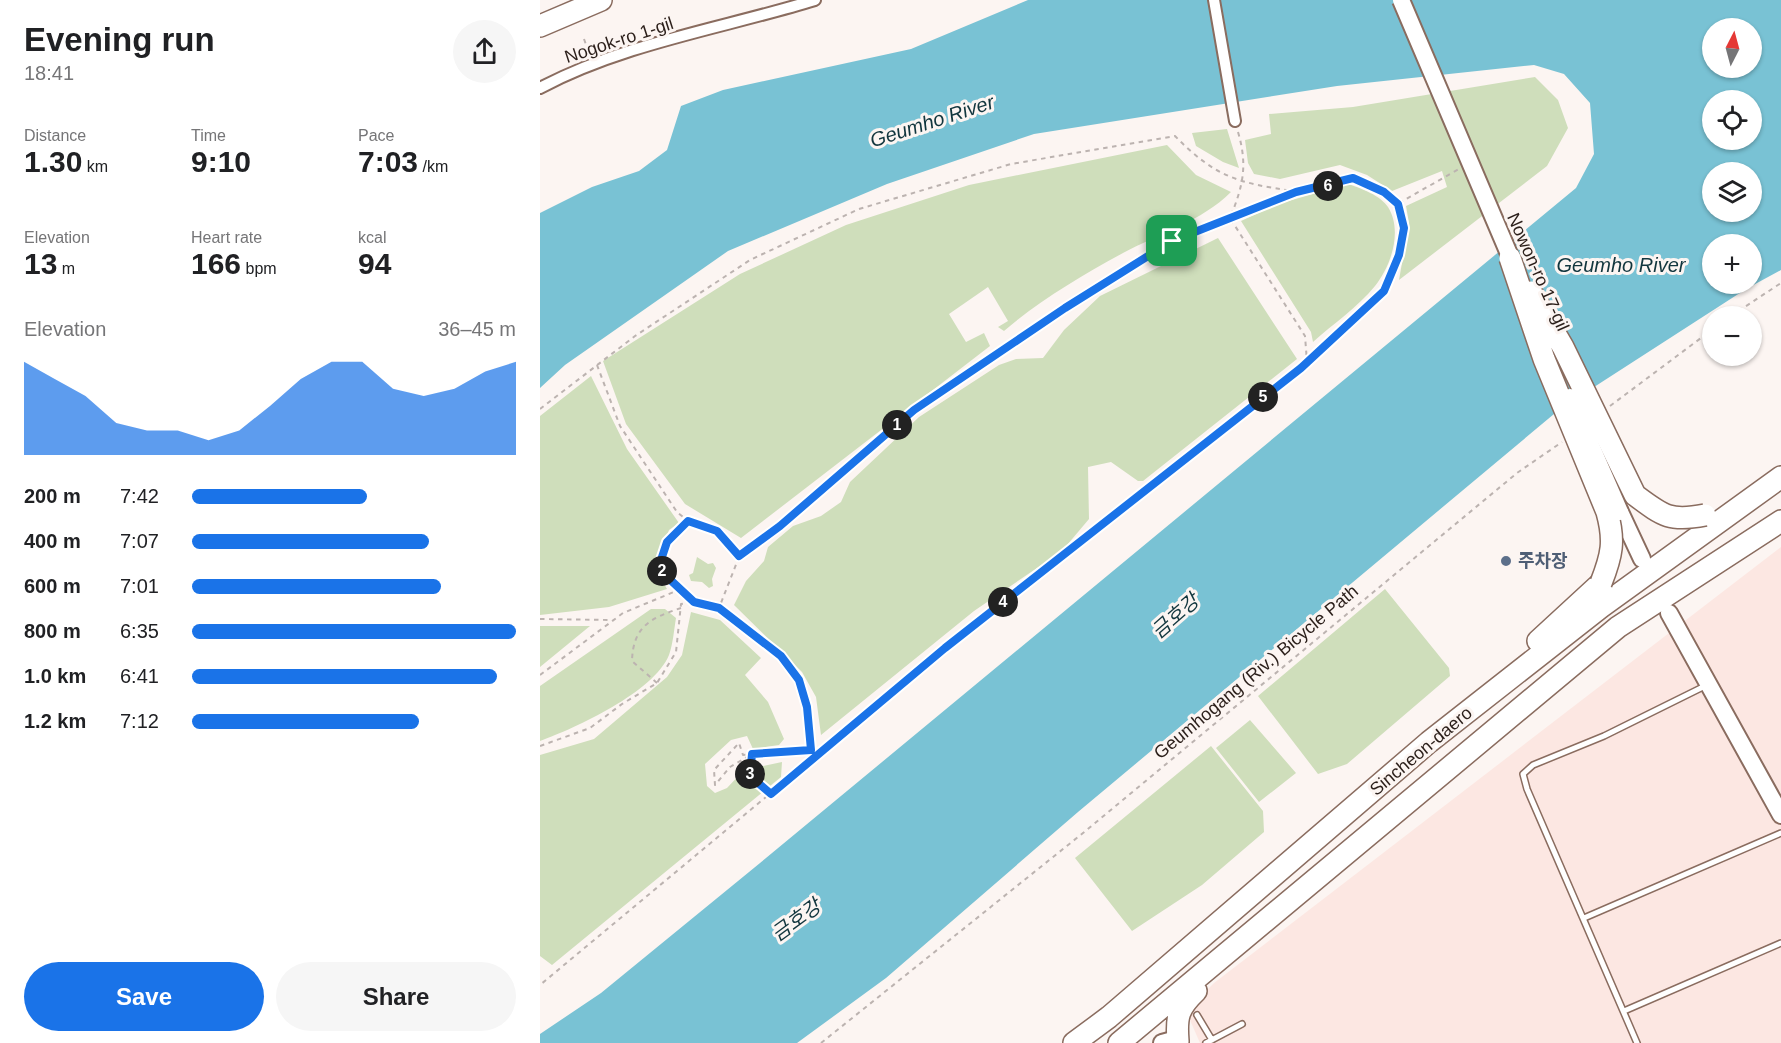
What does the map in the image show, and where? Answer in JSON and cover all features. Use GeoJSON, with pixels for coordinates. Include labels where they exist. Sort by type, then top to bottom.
{"type":"FeatureCollection","features":[{"type":"Feature","properties":{"kind":"highway"},"geometry":{"type":"LineString","coordinates":[[540,26],[601,0]]}},
{"type":"Feature","properties":{"kind":"highway"},"geometry":{"type":"LineString","coordinates":[[1510,258],[1563,347],[1635,495],[1656,511],[1679,520],[1705,515],[1780,478]]}},
{"type":"Feature","properties":{"kind":"highway"},"geometry":{"type":"LineString","coordinates":[[1429,742],[1601,583],[1611,558],[1613,535],[1607,512],[1544,359],[1510,258]]}},
{"type":"Feature","properties":{"kind":"highway","name":"Sincheon-daero"},"geometry":{"type":"LineString","coordinates":[[1074,1043],[1109,1017],[1429,742],[1601,607],[1780,478]]}},
{"type":"Feature","properties":{"kind":"highway","name":"Sincheon-daero"},"geometry":{"type":"LineString","coordinates":[[1119,1043],[1618,627],[1781,520]]}},
{"type":"Feature","properties":{"kind":"highway"},"geometry":{"type":"LineString","coordinates":[[1174,1042],[1182,1005],[1304,890]]}},
{"type":"Feature","properties":{"kind":"main road","name":"Nowon-ro 17-gil"},"geometry":{"type":"LineString","coordinates":[[1401,0],[1469,164],[1642,559]]}},
{"type":"Feature","properties":{"kind":"main road"},"geometry":{"type":"LineString","coordinates":[[1669,613],[1781,815]]}},
{"type":"Feature","properties":{"kind":"street","name":"Nogok-ro 1-gil"},"geometry":{"type":"LineString","coordinates":[[540,88],[572,71],[593,64],[815,0]]}},
{"type":"Feature","properties":{"kind":"street"},"geometry":{"type":"LineString","coordinates":[[1214,0],[1235,121]]}},
{"type":"Feature","properties":{"kind":"lane"},"geometry":{"type":"LineString","coordinates":[[1637,1043],[1527,789],[1523,774],[1533,765],[1604,736],[1708,684]]}},
{"type":"Feature","properties":{"kind":"lane"},"geometry":{"type":"LineString","coordinates":[[1584,918],[1781,833]]}},
{"type":"Feature","properties":{"kind":"lane"},"geometry":{"type":"LineString","coordinates":[[1624,1011],[1781,943]]}},
{"type":"Feature","properties":{"kind":"lane"},"geometry":{"type":"LineString","coordinates":[[1197,1015],[1208,1042],[1242,1024]]}},
{"type":"Feature","properties":{"kind":"path"},"geometry":{"type":"LineString","coordinates":[[584,39],[593,64]]}},
{"type":"Feature","properties":{"kind":"path"},"geometry":{"type":"LineString","coordinates":[[1230,218],[1244,183],[1244,151],[1235,121]]}},
{"type":"Feature","properties":{"kind":"path"},"geometry":{"type":"LineString","coordinates":[[540,409],[597,365],[750,260],[859,209],[1011,164],[1175,136],[1199,160],[1244,183],[1296,192]]}},
{"type":"Feature","properties":{"kind":"path"},"geometry":{"type":"LineString","coordinates":[[1398,204],[1469,164]]}},
{"type":"Feature","properties":{"kind":"path"},"geometry":{"type":"LineString","coordinates":[[540,986],[945,648],[1307,362],[1384,291],[1399,255],[1404,228],[1398,204],[1384,192],[1353,178],[1296,192],[1172,241],[1065,308],[914,410],[780,526],[739,556],[719,608]]}},
{"type":"Feature","properties":{"kind":"path"},"geometry":{"type":"LineString","coordinates":[[1230,218],[1305,336],[1307,362]]}},
{"type":"Feature","properties":{"kind":"path"},"geometry":{"type":"LineString","coordinates":[[1746,306],[1781,283]]}},
{"type":"Feature","properties":{"kind":"path"},"geometry":{"type":"LineString","coordinates":[[1605,410],[1702,337]]}},
{"type":"Feature","properties":{"kind":"path"},"geometry":{"type":"LineString","coordinates":[[597,365],[620,426],[676,512],[688,521],[717,531],[739,556]]}},
{"type":"Feature","properties":{"kind":"path","name":"Geumhogang (Riv.) Bicycle Path"},"geometry":{"type":"LineString","coordinates":[[821,1043],[1090,828],[1517,473],[1562,441]]}},
{"type":"Feature","properties":{"kind":"path"},"geometry":{"type":"LineString","coordinates":[[688,521],[667,542],[660,563],[663,573],[694,602]]}},
{"type":"Feature","properties":{"kind":"path"},"geometry":{"type":"LineString","coordinates":[[540,675],[623,612],[681,589]]}},
{"type":"Feature","properties":{"kind":"path"},"geometry":{"type":"LineString","coordinates":[[540,746],[590,728],[622,704],[657,683],[676,652],[681,604],[694,602],[719,608],[781,656],[799,680],[807,707],[812,759]]}},
{"type":"Feature","properties":{"kind":"path"},"geometry":{"type":"LineString","coordinates":[[657,683],[632,661],[635,637],[652,618],[681,608]]}},
{"type":"Feature","properties":{"kind":"path"},"geometry":{"type":"LineString","coordinates":[[540,619],[613,620]]}},
{"type":"Feature","properties":{"kind":"path"},"geometry":{"type":"LineString","coordinates":[[752,754],[730,766],[715,785],[714,770],[739,743],[743,755],[752,754],[811,750]]}},
{"type":"Feature","properties":{"kind":"path"},"geometry":{"type":"LineString","coordinates":[[752,754],[750,776],[771,794]]}},
{"type":"Feature","properties":{"kind":"shaded area"},"geometry":{"type":"Polygon","coordinates":[[[1781,547],[1781,1043],[1200,1043],[1186,1011],[1214,983],[1781,547]]]}},
{"type":"Feature","properties":{"kind":"green space"},"geometry":{"type":"Polygon","coordinates":[[[1535,77],[1558,100],[1568,128],[1547,166],[1399,280],[1409,223],[1406,206],[1447,187],[1442,171],[1392,191],[1367,175],[1340,165],[1280,179],[1254,174],[1248,163],[1245,140],[1271,134],[1269,114],[1353,107],[1535,77]]]}},
{"type":"Feature","properties":{"kind":"green space"},"geometry":{"type":"Polygon","coordinates":[[[1227,129],[1239,168],[1223,162],[1196,146],[1192,133],[1227,129]]]}},
{"type":"Feature","properties":{"kind":"green space"},"geometry":{"type":"Polygon","coordinates":[[[1167,145],[1196,175],[1231,192],[1194,219],[1123,253],[1076,280],[1046,299],[1004,331],[998,327],[1008,321],[988,287],[949,314],[966,342],[984,333],[990,346],[741,538],[685,504],[626,424],[603,361],[740,274],[846,225],[969,185],[1167,145]]]}},
{"type":"Feature","properties":{"kind":"green space"},"geometry":{"type":"Polygon","coordinates":[[[1348,184],[1376,196],[1388,207],[1395,227],[1393,248],[1386,269],[1375,286],[1313,342],[1311,332],[1241,221],[1278,204],[1348,184]]]}},
{"type":"Feature","properties":{"kind":"green space"},"geometry":{"type":"Polygon","coordinates":[[[1218,238],[1297,359],[1143,481],[1138,481],[1111,462],[1088,467],[1089,519],[1062,551],[974,611],[821,735],[816,697],[802,672],[734,605],[746,581],[764,561],[768,547],[793,526],[821,516],[841,502],[850,482],[919,417],[999,365],[1016,359],[1043,358],[1064,330],[1100,296],[1218,238]]]}},
{"type":"Feature","properties":{"kind":"green space"},"geometry":{"type":"Polygon","coordinates":[[[591,376],[627,449],[679,523],[669,530],[655,568],[667,589],[609,607],[540,615],[540,416],[591,376]]]}},
{"type":"Feature","properties":{"kind":"green space"},"geometry":{"type":"Polygon","coordinates":[[[697,557],[708,564],[713,563],[716,568],[712,579],[713,586],[709,588],[702,582],[691,581],[689,575],[693,573],[697,557]]]}},
{"type":"Feature","properties":{"kind":"green space"},"geometry":{"type":"Polygon","coordinates":[[[1385,589],[1449,668],[1450,676],[1347,764],[1318,774],[1258,696],[1385,589]]]}},
{"type":"Feature","properties":{"kind":"green space"},"geometry":{"type":"Polygon","coordinates":[[[651,609],[665,609],[676,618],[669,655],[661,669],[648,682],[612,707],[593,718],[540,741],[540,686],[651,609]]]}},
{"type":"Feature","properties":{"kind":"green space"},"geometry":{"type":"Polygon","coordinates":[[[691,612],[720,620],[761,658],[745,675],[768,702],[784,739],[779,745],[753,749],[747,736],[731,740],[705,764],[707,786],[715,793],[727,788],[744,770],[782,762],[781,777],[552,965],[540,956],[540,755],[594,739],[667,677],[682,655],[691,612]]]}},
{"type":"Feature","properties":{"kind":"green space"},"geometry":{"type":"Polygon","coordinates":[[[540,626],[590,626],[540,667],[540,626]]]}},
{"type":"Feature","properties":{"kind":"green space"},"geometry":{"type":"Polygon","coordinates":[[[1250,720],[1296,773],[1259,802],[1216,748],[1250,720]]]}},
{"type":"Feature","properties":{"kind":"green space"},"geometry":{"type":"Polygon","coordinates":[[[1211,746],[1263,811],[1264,832],[1202,885],[1132,931],[1075,858],[1211,746]]]}},
{"type":"Feature","properties":{"kind":"water","name":"Geumho River"},"geometry":{"type":"Polygon","coordinates":[[[1028,0],[1781,0],[1781,270],[1762,280],[1762,234],[1702,234],[1702,294],[1738,294],[1720,306],[1702,306],[1702,317],[1560,409],[1078,812],[886,978],[797,1043],[540,1043],[540,1034],[601,993],[1576,188],[1594,154],[1590,103],[1564,74],[1534,65],[1337,86],[1034,134],[887,184],[728,251],[565,365],[540,388],[540,213],[592,187],[639,171],[667,150],[681,106],[723,90],[911,49],[1028,0]]]}},
{"type":"Feature","properties":{"kind":"place","name":"주차장"},"geometry":{"type":"Point","coordinates":[1506,561]}},
{"type":"Feature","properties":{"kind":"route"},"geometry":{"type":"LineString","coordinates":[[1353,178],[1384,192],[1398,204],[1404,228],[1399,255],[1384,291],[1301,368],[945,648],[771,794],[750,776],[752,754],[811,750],[807,707],[799,680],[781,656],[719,608],[694,602],[663,573],[660,563],[667,542],[688,521],[717,531],[739,556],[780,526],[914,410],[1065,308],[1172,241],[1296,192],[1329,186],[1353,178]]}},
{"type":"Feature","properties":{"kind":"water label","name":"금호강"},"geometry":{"type":"Point","coordinates":[1175,616]}},
{"type":"Feature","properties":{"kind":"water label","name":"금호강"},"geometry":{"type":"Point","coordinates":[796,920]}}]}
